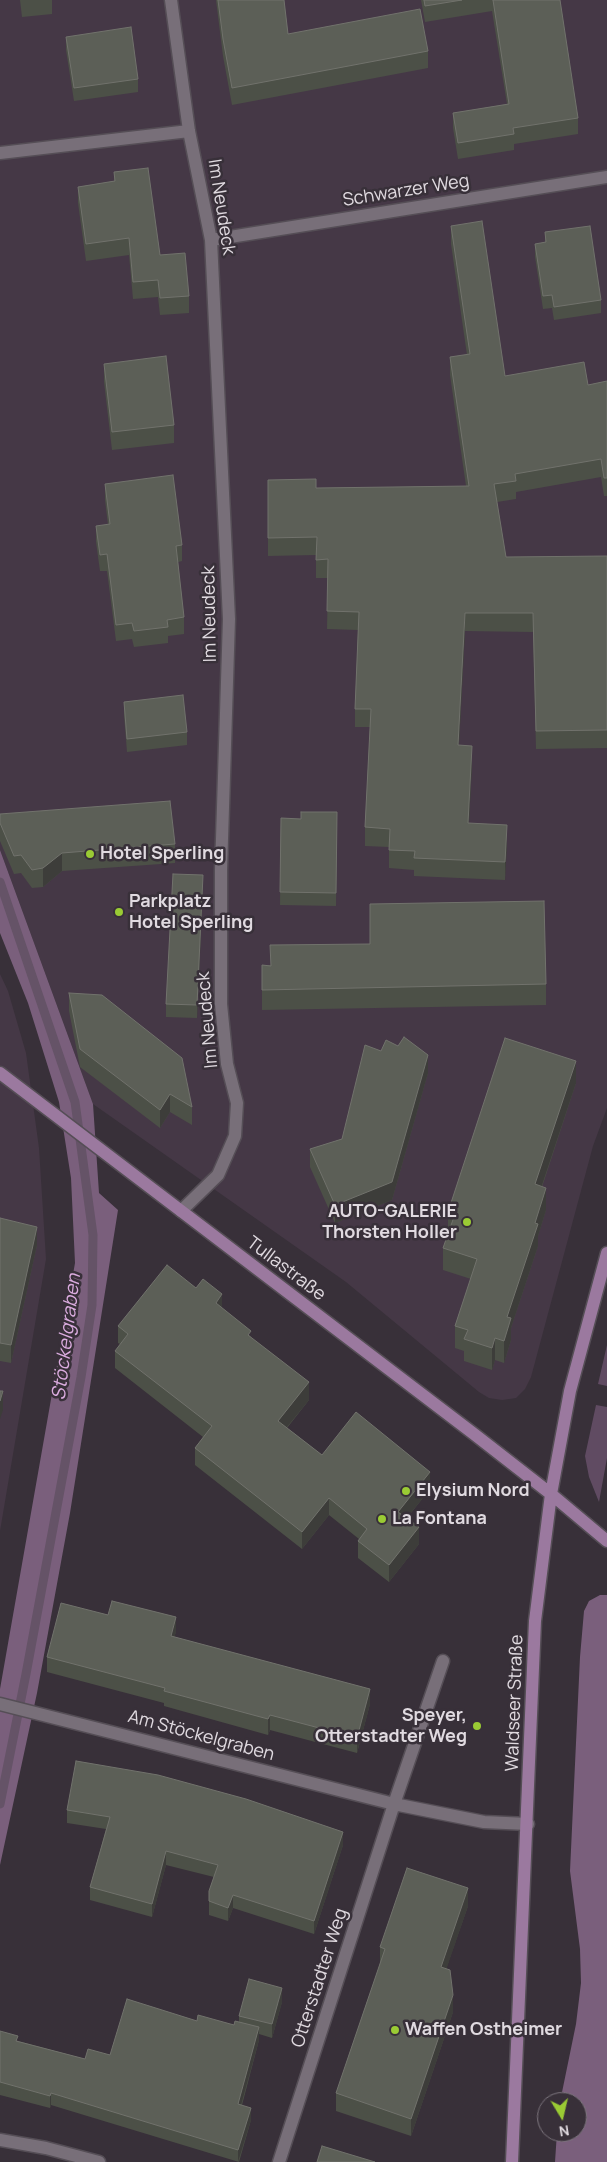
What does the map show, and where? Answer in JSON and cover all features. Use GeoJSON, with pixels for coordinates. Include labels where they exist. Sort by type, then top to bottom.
{"type":"FeatureCollection","features":[{"type":"Feature","properties":{"kind":"main road","name":"Tullastraße"},"geometry":{"type":"LineString","coordinates":[[0,1073],[551,1494],[607,1541]]}},
{"type":"Feature","properties":{"kind":"main road","name":"Waldseer Straße"},"geometry":{"type":"LineString","coordinates":[[512,2162],[528,1824],[535,1621],[551,1494],[570,1391],[607,1253]]}},
{"type":"Feature","properties":{"kind":"street","name":"Im Neudeck"},"geometry":{"type":"LineString","coordinates":[[171,0],[189,130],[211,240],[229,619],[221,870],[221,1004],[227,1064],[237,1103],[235,1136],[218,1175],[181,1211]]}},
{"type":"Feature","properties":{"kind":"street"},"geometry":{"type":"LineString","coordinates":[[0,153],[189,130]]}},
{"type":"Feature","properties":{"kind":"street","name":"Schwarzer Weg"},"geometry":{"type":"LineString","coordinates":[[211,240],[607,177]]}},
{"type":"Feature","properties":{"kind":"street","name":"Otterstadter Weg"},"geometry":{"type":"LineString","coordinates":[[280,2162],[394,1804],[443,1661]]}},
{"type":"Feature","properties":{"kind":"street","name":"Am Stöckelgraben"},"geometry":{"type":"LineString","coordinates":[[0,1704],[394,1804]]}},
{"type":"Feature","properties":{"kind":"street"},"geometry":{"type":"LineString","coordinates":[[394,1804],[484,1822],[528,1824]]}},
{"type":"Feature","properties":{"kind":"street"},"geometry":{"type":"LineString","coordinates":[[0,2140],[46,2148],[99,2162]]}},
{"type":"Feature","properties":{"kind":"shaded area"},"geometry":{"type":"Polygon","coordinates":[[[0,0],[607,0],[607,1108],[593,1146],[531,1377],[525,1389],[516,1398],[502,1400],[489,1398],[479,1392],[346,1282],[93,1104],[0,850],[0,0]]]}},
{"type":"Feature","properties":{"kind":"shaded area"},"geometry":{"type":"Polygon","coordinates":[[[0,850],[93,1104],[99,1193],[118,1210],[70,1513],[37,1693],[0,1865],[0,1689],[75,1263],[71,1178],[59,1102],[28,1003],[0,933],[0,850]]]}},
{"type":"Feature","properties":{"kind":"shaded area"},"geometry":{"type":"Polygon","coordinates":[[[0,974],[8,991],[26,1053],[39,1148],[46,1259],[0,1531],[0,974]]]}},
{"type":"Feature","properties":{"kind":"shaded area"},"geometry":{"type":"Polygon","coordinates":[[[607,1345],[607,1386],[598,1384],[607,1345]]]}},
{"type":"Feature","properties":{"kind":"shaded area"},"geometry":{"type":"Polygon","coordinates":[[[596,1405],[607,1407],[607,1458],[599,1502],[589,1477],[585,1456],[596,1405]]]}},
{"type":"Feature","properties":{"kind":"shaded area"},"geometry":{"type":"Polygon","coordinates":[[[600,1595],[607,1595],[607,2162],[555,2162],[556,2142],[587,2142],[587,2092],[562,2092],[576,2024],[581,1983],[580,1949],[570,1871],[580,1657],[584,1611],[589,1601],[600,1595]]]}},
{"type":"Feature","properties":{"kind":"building"},"geometry":{"type":"Polygon","coordinates":[[[218,0],[284,0],[288,34],[420,9],[428,51],[232,88],[218,0]]]}},
{"type":"Feature","properties":{"kind":"building"},"geometry":{"type":"Polygon","coordinates":[[[424,0],[462,0],[425,6],[424,0]]]}},
{"type":"Feature","properties":{"kind":"building"},"geometry":{"type":"Polygon","coordinates":[[[493,0],[560,0],[578,118],[513,128],[514,134],[458,143],[453,113],[509,104],[493,0]]]}},
{"type":"Feature","properties":{"kind":"building"},"geometry":{"type":"Polygon","coordinates":[[[131,27],[138,79],[74,88],[66,37],[131,27]]]}},
{"type":"Feature","properties":{"kind":"building"},"geometry":{"type":"Polygon","coordinates":[[[148,168],[160,255],[185,253],[189,296],[160,298],[158,280],[133,282],[129,238],[86,244],[78,187],[115,181],[114,172],[148,168]]]}},
{"type":"Feature","properties":{"kind":"building"},"geometry":{"type":"Polygon","coordinates":[[[482,221],[505,376],[584,362],[588,385],[607,381],[607,478],[604,478],[601,459],[515,474],[516,481],[494,484],[506,557],[607,556],[607,730],[536,731],[533,613],[465,613],[458,745],[472,746],[468,823],[507,825],[505,862],[414,858],[415,851],[389,850],[390,829],[365,827],[371,709],[355,709],[359,612],[327,611],[328,559],[316,560],[317,537],[268,538],[268,480],[316,479],[316,488],[469,486],[450,357],[470,354],[451,226],[482,221]]]}},
{"type":"Feature","properties":{"kind":"building"},"geometry":{"type":"Polygon","coordinates":[[[590,226],[601,300],[554,307],[552,295],[543,296],[535,244],[546,242],[545,232],[590,226]]]}},
{"type":"Feature","properties":{"kind":"building"},"geometry":{"type":"Polygon","coordinates":[[[166,356],[174,425],[112,432],[104,364],[166,356]]]}},
{"type":"Feature","properties":{"kind":"building"},"geometry":{"type":"Polygon","coordinates":[[[173,475],[182,545],[176,546],[184,617],[167,620],[168,627],[134,631],[132,623],[116,625],[107,554],[100,555],[96,526],[110,524],[105,484],[173,475]]]}},
{"type":"Feature","properties":{"kind":"building"},"geometry":{"type":"Polygon","coordinates":[[[183,695],[187,732],[127,739],[124,702],[183,695]]]}},
{"type":"Feature","properties":{"kind":"building"},"geometry":{"type":"Polygon","coordinates":[[[170,801],[175,844],[62,853],[43,868],[32,870],[21,855],[14,856],[0,823],[0,814],[170,801]]]}},
{"type":"Feature","properties":{"kind":"building"},"geometry":{"type":"Polygon","coordinates":[[[301,812],[337,812],[336,893],[280,892],[281,818],[301,819],[301,812]]]}},
{"type":"Feature","properties":{"kind":"building"},"geometry":{"type":"Polygon","coordinates":[[[173,874],[203,875],[197,1005],[166,1004],[173,874]]]}},
{"type":"Feature","properties":{"kind":"building"},"geometry":{"type":"Polygon","coordinates":[[[544,901],[546,984],[262,990],[262,965],[271,966],[270,945],[370,944],[370,904],[544,901]]]}},
{"type":"Feature","properties":{"kind":"building"},"geometry":{"type":"Polygon","coordinates":[[[69,993],[102,995],[182,1058],[192,1107],[170,1094],[160,1110],[80,1049],[69,993]]]}},
{"type":"Feature","properties":{"kind":"building"},"geometry":{"type":"Polygon","coordinates":[[[404,1037],[428,1055],[392,1182],[335,1205],[310,1149],[342,1139],[365,1045],[381,1051],[386,1040],[398,1046],[404,1037]]]}},
{"type":"Feature","properties":{"kind":"building"},"geometry":{"type":"Polygon","coordinates":[[[505,1038],[576,1061],[535,1184],[546,1188],[535,1223],[538,1224],[507,1317],[511,1318],[504,1341],[495,1338],[492,1348],[464,1339],[468,1330],[455,1326],[477,1259],[443,1248],[455,1214],[448,1212],[505,1038]]]}},
{"type":"Feature","properties":{"kind":"building"},"geometry":{"type":"Polygon","coordinates":[[[0,1218],[37,1227],[11,1345],[0,1343],[0,1218]]]}},
{"type":"Feature","properties":{"kind":"building"},"geometry":{"type":"Polygon","coordinates":[[[167,1265],[196,1288],[203,1279],[222,1294],[216,1303],[251,1331],[248,1335],[309,1382],[278,1421],[322,1455],[356,1412],[430,1472],[398,1512],[419,1527],[389,1565],[358,1541],[367,1529],[329,1498],[302,1532],[195,1448],[212,1426],[115,1351],[128,1334],[118,1326],[167,1265]]]}},
{"type":"Feature","properties":{"kind":"building"},"geometry":{"type":"Polygon","coordinates":[[[112,1601],[176,1617],[171,1636],[370,1689],[357,1738],[270,1715],[268,1719],[164,1691],[165,1688],[47,1657],[61,1603],[108,1615],[112,1601]]]}},
{"type":"Feature","properties":{"kind":"building"},"geometry":{"type":"Polygon","coordinates":[[[76,1761],[158,1775],[246,1799],[343,1832],[314,1921],[233,1895],[228,1908],[209,1901],[209,1891],[218,1865],[166,1851],[152,1904],[90,1887],[110,1817],[67,1810],[76,1761]]]}},
{"type":"Feature","properties":{"kind":"building"},"geometry":{"type":"Polygon","coordinates":[[[407,1868],[468,1888],[441,1967],[450,1970],[453,1995],[411,2119],[336,2093],[385,1949],[380,1947],[407,1868]]]}},
{"type":"Feature","properties":{"kind":"building"},"geometry":{"type":"Polygon","coordinates":[[[249,1979],[282,1988],[272,2024],[239,2016],[249,1979]]]}},
{"type":"Feature","properties":{"kind":"building"},"geometry":{"type":"Polygon","coordinates":[[[127,1999],[197,2021],[198,2015],[234,2025],[235,2021],[259,2027],[238,2104],[251,2108],[238,2150],[51,2093],[50,2096],[0,2082],[0,2031],[18,2036],[16,2041],[85,2059],[88,2049],[110,2055],[127,1999]]]}},
{"type":"Feature","properties":{"kind":"building"},"geometry":{"type":"Polygon","coordinates":[[[322,2146],[375,2162],[317,2162],[322,2146]]]}},
{"type":"Feature","properties":{"kind":"waterway","name":"Stöckelgraben"},"geometry":{"type":"LineString","coordinates":[[0,882],[75,1102],[93,1235],[92,1305],[81,1377],[0,1804]]}},
{"type":"Feature","properties":{"kind":"place","name":"Hotel Sperling"},"geometry":{"type":"Point","coordinates":[90,854]}},
{"type":"Feature","properties":{"kind":"place","name":"Parkplatz Hotel Sperling"},"geometry":{"type":"Point","coordinates":[119,912]}},
{"type":"Feature","properties":{"kind":"place","name":"AUTO-GALERIE Thorsten Holler"},"geometry":{"type":"Point","coordinates":[467,1222]}},
{"type":"Feature","properties":{"kind":"place","name":"Elysium Nord"},"geometry":{"type":"Point","coordinates":[406,1491]}},
{"type":"Feature","properties":{"kind":"place","name":"La Fontana"},"geometry":{"type":"Point","coordinates":[382,1519]}},
{"type":"Feature","properties":{"kind":"place","name":"Speyer, Otterstadter Weg"},"geometry":{"type":"Point","coordinates":[477,1726]}},
{"type":"Feature","properties":{"kind":"place","name":"Waffen Ostheimer"},"geometry":{"type":"Point","coordinates":[395,2030]}}]}
